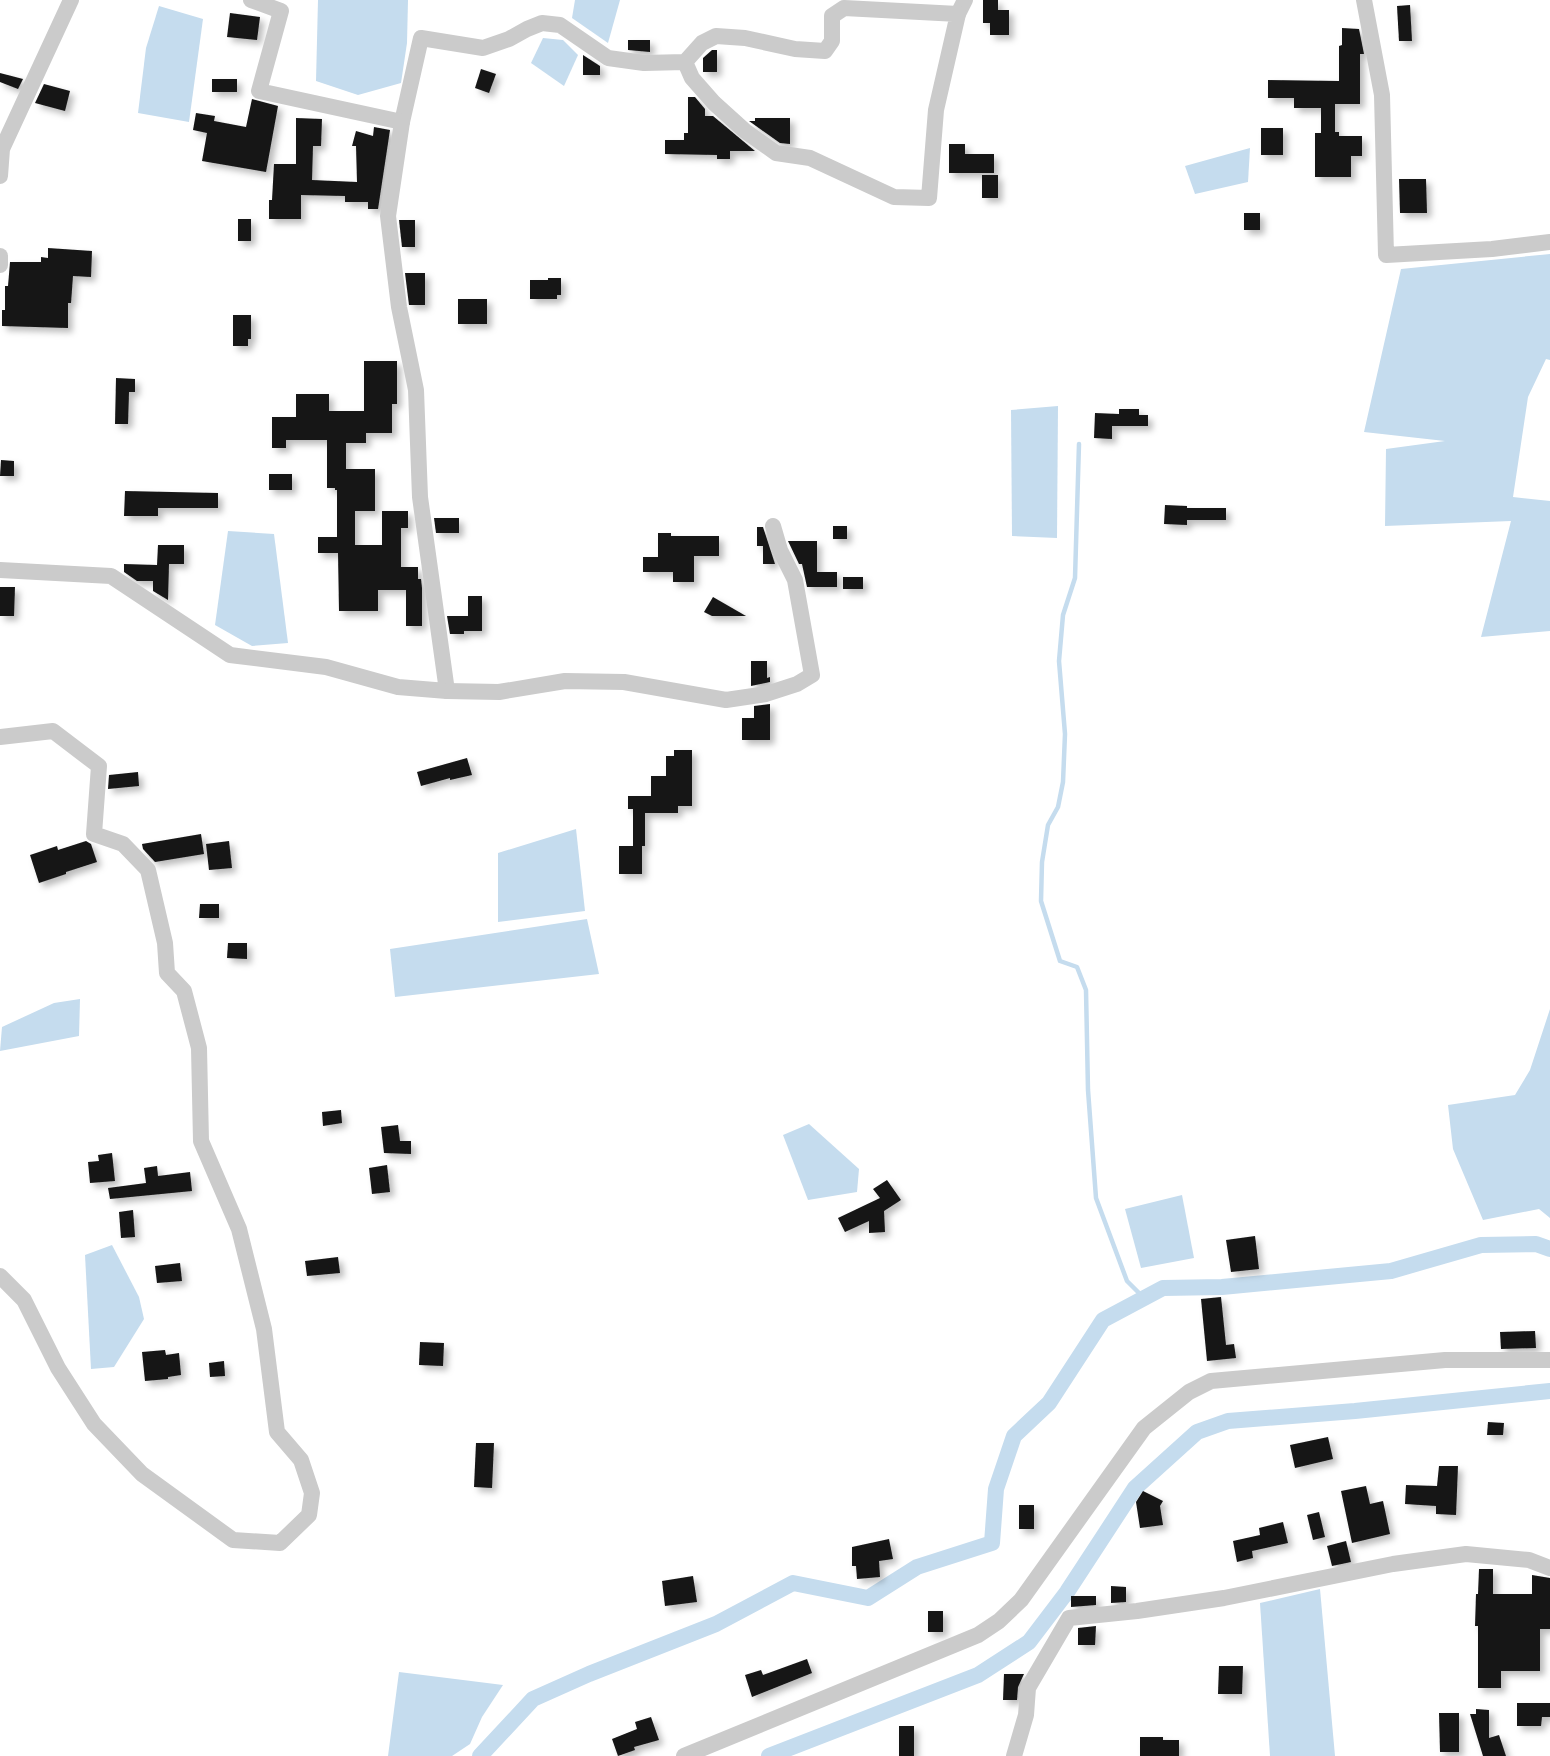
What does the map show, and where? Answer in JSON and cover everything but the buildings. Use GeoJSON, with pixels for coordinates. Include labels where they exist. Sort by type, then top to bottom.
{"type":"FeatureCollection","features":[{"type":"Feature","properties":{"kind":"street"},"geometry":{"type":"LineString","coordinates":[[0,176],[2,149],[70,0]]}},
{"type":"Feature","properties":{"kind":"street"},"geometry":{"type":"LineString","coordinates":[[251,0],[281,11],[259,91],[402,122]]}},
{"type":"Feature","properties":{"kind":"street"},"geometry":{"type":"LineString","coordinates":[[1364,0],[1382,95],[1386,255],[1492,249],[1550,242]]}},
{"type":"Feature","properties":{"kind":"street"},"geometry":{"type":"LineString","coordinates":[[447,690],[420,497],[416,390],[399,307],[388,216],[402,122],[421,38],[483,48],[509,39],[542,23],[560,25],[608,58],[644,63],[685,62],[702,44],[716,36],[745,38],[795,49],[825,51],[832,41],[832,16],[844,8],[962,7],[936,110],[928,198],[894,197],[810,158],[776,153],[745,131],[714,103],[692,78],[685,62]]}},
{"type":"Feature","properties":{"kind":"street"},"geometry":{"type":"LineString","coordinates":[[0,256],[0,265]]}},
{"type":"Feature","properties":{"kind":"street"},"geometry":{"type":"LineString","coordinates":[[0,570],[111,576],[230,656],[326,667],[398,687],[500,692],[565,681],[624,682],[726,700],[766,694],[797,684],[812,675],[795,580],[780,550],[773,526]]}},
{"type":"Feature","properties":{"kind":"street"},"geometry":{"type":"LineString","coordinates":[[0,737],[53,731],[99,766],[94,834],[123,844],[148,870],[165,943],[167,973],[183,991],[199,1048],[201,1141],[239,1229],[264,1329],[277,1432],[301,1460],[312,1493],[309,1515],[280,1543],[233,1540],[142,1474],[94,1424],[58,1368],[24,1300],[0,1276]]}},
{"type":"Feature","properties":{"kind":"street"},"geometry":{"type":"LineString","coordinates":[[684,1756],[978,1635],[999,1621],[1021,1600],[1144,1428],[1189,1392],[1211,1381],[1445,1360],[1550,1360]]}},
{"type":"Feature","properties":{"kind":"street"},"geometry":{"type":"LineString","coordinates":[[1014,1756],[1026,1715],[1028,1688],[1070,1618],[1224,1598],[1393,1564],[1466,1554],[1529,1560],[1550,1568]]}},
{"type":"Feature","properties":{"kind":"water"},"geometry":{"type":"Polygon","coordinates":[[[318,0],[408,0],[407,43],[401,83],[358,95],[316,81],[318,0]]]}},
{"type":"Feature","properties":{"kind":"water"},"geometry":{"type":"Polygon","coordinates":[[[575,0],[620,0],[608,43],[572,18],[575,0]]]}},
{"type":"Feature","properties":{"kind":"water"},"geometry":{"type":"Polygon","coordinates":[[[159,6],[203,19],[189,122],[138,113],[146,48],[159,6]]]}},
{"type":"Feature","properties":{"kind":"water"},"geometry":{"type":"Polygon","coordinates":[[[543,38],[563,40],[578,55],[564,86],[531,63],[543,38]]]}},
{"type":"Feature","properties":{"kind":"water"},"geometry":{"type":"Polygon","coordinates":[[[1250,148],[1248,182],[1195,194],[1185,166],[1250,148]]]}},
{"type":"Feature","properties":{"kind":"water"},"geometry":{"type":"Polygon","coordinates":[[[1550,254],[1550,360],[1546,359],[1528,397],[1513,497],[1550,501],[1550,631],[1481,637],[1511,521],[1385,526],[1386,449],[1445,441],[1364,432],[1401,269],[1550,254]]]}},
{"type":"Feature","properties":{"kind":"water"},"geometry":{"type":"Polygon","coordinates":[[[1058,406],[1057,538],[1012,536],[1011,410],[1058,406]]]}},
{"type":"Feature","properties":{"kind":"water"},"geometry":{"type":"Polygon","coordinates":[[[228,531],[274,534],[288,643],[252,646],[215,625],[228,531]]]}},
{"type":"Feature","properties":{"kind":"water"},"geometry":{"type":"Polygon","coordinates":[[[576,829],[585,911],[498,922],[498,853],[576,829]]]}},
{"type":"Feature","properties":{"kind":"water"},"geometry":{"type":"Polygon","coordinates":[[[587,919],[599,974],[395,997],[390,949],[587,919]]]}},
{"type":"Feature","properties":{"kind":"water"},"geometry":{"type":"Polygon","coordinates":[[[80,999],[79,1036],[0,1051],[2,1027],[54,1003],[80,999]]]}},
{"type":"Feature","properties":{"kind":"water"},"geometry":{"type":"Polygon","coordinates":[[[1550,1009],[1550,1218],[1539,1209],[1483,1220],[1453,1149],[1448,1105],[1515,1095],[1530,1070],[1550,1009]]]}},
{"type":"Feature","properties":{"kind":"water"},"geometry":{"type":"Polygon","coordinates":[[[809,1124],[859,1169],[857,1192],[808,1200],[783,1135],[809,1124]]]}},
{"type":"Feature","properties":{"kind":"water"},"geometry":{"type":"Polygon","coordinates":[[[1182,1195],[1194,1258],[1141,1268],[1125,1209],[1182,1195]]]}},
{"type":"Feature","properties":{"kind":"water"},"geometry":{"type":"Polygon","coordinates":[[[112,1245],[139,1297],[144,1319],[114,1367],[91,1369],[85,1255],[112,1245]]]}},
{"type":"Feature","properties":{"kind":"water"},"geometry":{"type":"Polygon","coordinates":[[[1320,1589],[1335,1756],[1270,1756],[1260,1603],[1320,1589]]]}},
{"type":"Feature","properties":{"kind":"water"},"geometry":{"type":"Polygon","coordinates":[[[399,1672],[503,1685],[482,1717],[470,1744],[452,1756],[388,1756],[399,1672]]]}},
{"type":"Feature","properties":{"kind":"waterway"},"geometry":{"type":"LineString","coordinates":[[1079,444],[1075,578],[1063,615],[1059,661],[1065,734],[1063,782],[1058,807],[1048,825],[1042,862],[1041,901],[1060,961],[1077,967],[1086,990],[1088,1090],[1096,1198],[1127,1281],[1144,1298]]}},
{"type":"Feature","properties":{"kind":"waterway"},"geometry":{"type":"LineString","coordinates":[[480,1756],[533,1699],[589,1674],[716,1624],[793,1583],[868,1598],[917,1567],[992,1543],[996,1489],[1014,1436],[1049,1403],[1103,1320],[1163,1288],[1222,1287],[1391,1271],[1481,1245],[1536,1244],[1550,1249]]}},
{"type":"Feature","properties":{"kind":"waterway"},"geometry":{"type":"LineString","coordinates":[[769,1756],[978,1675],[1029,1642],[1067,1592],[1135,1488],[1197,1432],[1228,1421],[1355,1411],[1550,1391]]}}]}
